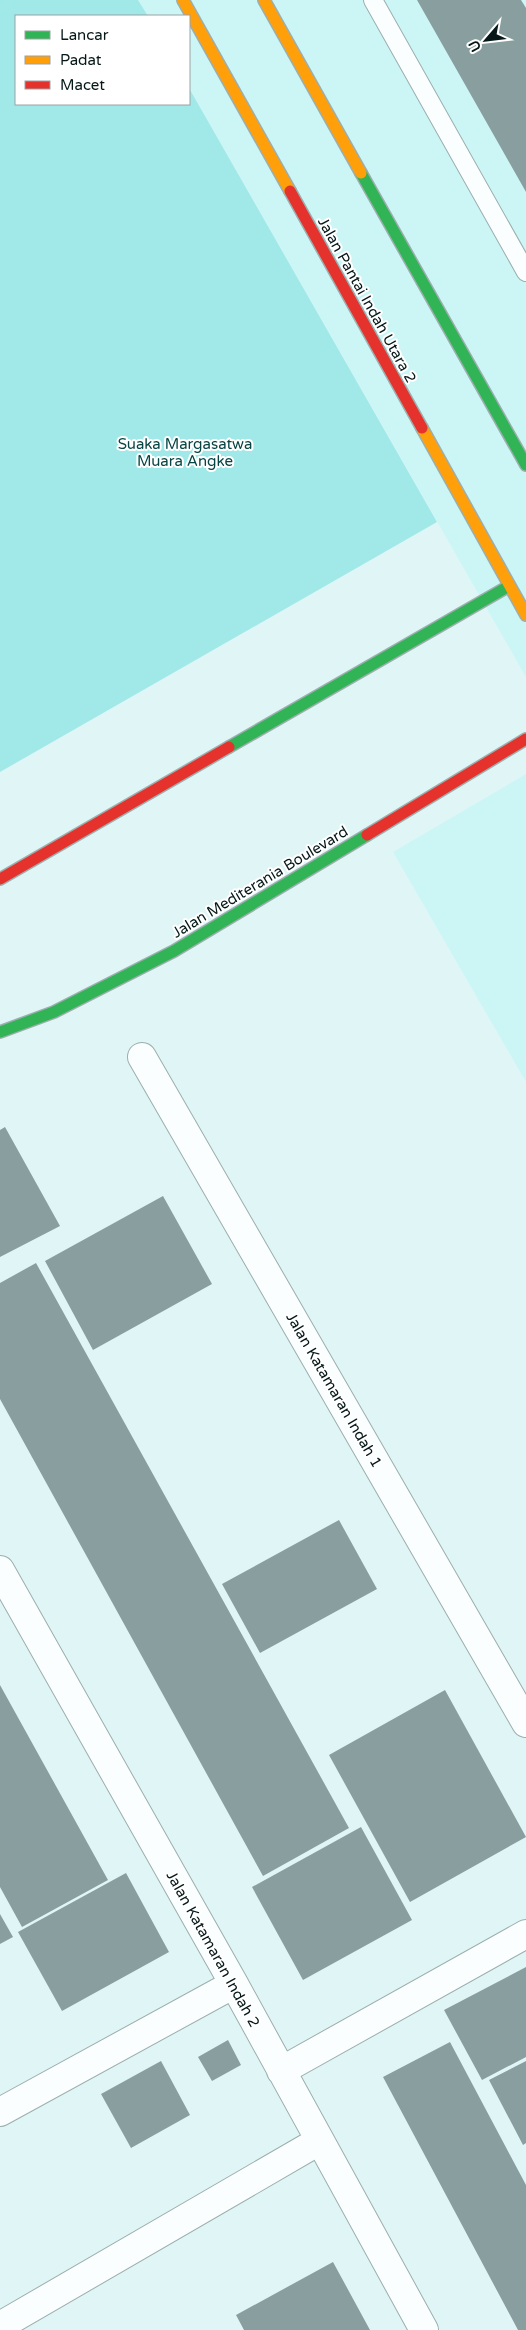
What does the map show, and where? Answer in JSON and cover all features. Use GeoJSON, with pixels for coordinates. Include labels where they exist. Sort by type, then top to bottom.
{"type":"FeatureCollection","features":[{"type":"Feature","properties":{"kind":"street","name":"Jalan Pantai Indah Utara 2"},"geometry":{"type":"LineString","coordinates":[[183,0],[526,615]]}},
{"type":"Feature","properties":{"kind":"street"},"geometry":{"type":"LineString","coordinates":[[264,0],[526,466]]}},
{"type":"Feature","properties":{"kind":"street"},"geometry":{"type":"LineString","coordinates":[[0,879],[509,586]]}},
{"type":"Feature","properties":{"kind":"street","name":"Jalan Mediterania Boulevard"},"geometry":{"type":"LineString","coordinates":[[0,1032],[54,1012],[174,951],[526,739]]}},
{"type":"Feature","properties":{"kind":"street","name":"Jalan Katamaran Indah 1"},"geometry":{"type":"LineString","coordinates":[[142,1057],[526,1724]]}},
{"type":"Feature","properties":{"kind":"street","name":"Jalan Katamaran Indah 2"},"geometry":{"type":"LineString","coordinates":[[0,1570],[234,1984],[424,2330]]}},
{"type":"Feature","properties":{"kind":"street"},"geometry":{"type":"LineString","coordinates":[[281,2071],[526,1934]]}},
{"type":"Feature","properties":{"kind":"street"},"geometry":{"type":"LineString","coordinates":[[0,2112],[234,1984]]}},
{"type":"Feature","properties":{"kind":"street"},"geometry":{"type":"LineString","coordinates":[[0,2326],[35,2320],[319,2141]]}},
{"type":"Feature","properties":{"kind":"lane"},"geometry":{"type":"LineString","coordinates":[[373,0],[526,272]]}},
{"type":"Feature","properties":{"kind":"shaded area"},"geometry":{"type":"Polygon","coordinates":[[[138,0],[526,0],[526,677],[190,90],[190,15],[147,15],[138,0]]]}},
{"type":"Feature","properties":{"kind":"shaded area"},"geometry":{"type":"Polygon","coordinates":[[[526,774],[526,1082],[393,852],[526,774]]]}},
{"type":"Feature","properties":{"kind":"green space","name":"Suaka Margasatwa Muara Angke"},"geometry":{"type":"Polygon","coordinates":[[[0,0],[138,0],[147,15],[15,15],[15,105],[190,105],[190,90],[437,522],[0,772],[0,0]]]}},
{"type":"Feature","properties":{"kind":"building"},"geometry":{"type":"Polygon","coordinates":[[[417,0],[521,0],[526,8],[526,192],[417,0]]]}},
{"type":"Feature","properties":{"kind":"building"},"geometry":{"type":"Polygon","coordinates":[[[5,1127],[60,1226],[0,1257],[0,1130],[5,1127]]]}},
{"type":"Feature","properties":{"kind":"building"},"geometry":{"type":"Polygon","coordinates":[[[163,1196],[212,1284],[93,1350],[45,1261],[163,1196]]]}},
{"type":"Feature","properties":{"kind":"building"},"geometry":{"type":"Polygon","coordinates":[[[36,1263],[349,1828],[263,1876],[0,1399],[0,1283],[36,1263]]]}},
{"type":"Feature","properties":{"kind":"building"},"geometry":{"type":"Polygon","coordinates":[[[339,1520],[377,1589],[260,1653],[222,1584],[339,1520]]]}},
{"type":"Feature","properties":{"kind":"building"},"geometry":{"type":"Polygon","coordinates":[[[0,1685],[108,1880],[22,1927],[0,1887],[0,1685]]]}},
{"type":"Feature","properties":{"kind":"building"},"geometry":{"type":"Polygon","coordinates":[[[445,1690],[526,1837],[410,1902],[329,1755],[445,1690]]]}},
{"type":"Feature","properties":{"kind":"building"},"geometry":{"type":"Polygon","coordinates":[[[361,1827],[412,1920],[303,1980],[252,1887],[361,1827]]]}},
{"type":"Feature","properties":{"kind":"building"},"geometry":{"type":"Polygon","coordinates":[[[126,1873],[169,1952],[62,2011],[18,1932],[126,1873]]]}},
{"type":"Feature","properties":{"kind":"building"},"geometry":{"type":"Polygon","coordinates":[[[0,1914],[13,1937],[0,1944],[0,1914]]]}},
{"type":"Feature","properties":{"kind":"building"},"geometry":{"type":"Polygon","coordinates":[[[526,1967],[526,2057],[482,2080],[444,2010],[526,1967]]]}},
{"type":"Feature","properties":{"kind":"building"},"geometry":{"type":"Polygon","coordinates":[[[228,2040],[241,2065],[212,2081],[198,2057],[228,2040]]]}},
{"type":"Feature","properties":{"kind":"building"},"geometry":{"type":"Polygon","coordinates":[[[450,2042],[526,2185],[526,2330],[518,2330],[383,2077],[450,2042]]]}},
{"type":"Feature","properties":{"kind":"building"},"geometry":{"type":"Polygon","coordinates":[[[161,2061],[190,2115],[131,2148],[101,2094],[161,2061]]]}},
{"type":"Feature","properties":{"kind":"building"},"geometry":{"type":"Polygon","coordinates":[[[526,2061],[526,2143],[523,2145],[489,2080],[526,2061]]]}},
{"type":"Feature","properties":{"kind":"building"},"geometry":{"type":"Polygon","coordinates":[[[333,2262],[370,2330],[244,2330],[236,2315],[333,2262]]]}},
{"type":"Feature","properties":{"kind":"traffic: fast"},"geometry":{"type":"LineString","coordinates":[[361,173],[526,465]]}},
{"type":"Feature","properties":{"kind":"traffic: fast"},"geometry":{"type":"LineString","coordinates":[[229,747],[509,586]]}},
{"type":"Feature","properties":{"kind":"traffic: fast"},"geometry":{"type":"LineString","coordinates":[[0,1032],[54,1012],[174,951],[367,835]]}},
{"type":"Feature","properties":{"kind":"traffic: slow"},"geometry":{"type":"LineString","coordinates":[[183,0],[290,191]]}},
{"type":"Feature","properties":{"kind":"traffic: slow"},"geometry":{"type":"LineString","coordinates":[[264,0],[361,173]]}},
{"type":"Feature","properties":{"kind":"traffic: slow"},"geometry":{"type":"LineString","coordinates":[[422,428],[526,615]]}},
{"type":"Feature","properties":{"kind":"traffic: jam"},"geometry":{"type":"LineString","coordinates":[[290,191],[422,428]]}},
{"type":"Feature","properties":{"kind":"traffic: jam"},"geometry":{"type":"LineString","coordinates":[[367,835],[526,739]]}},
{"type":"Feature","properties":{"kind":"traffic: jam"},"geometry":{"type":"LineString","coordinates":[[0,879],[229,747]]}}]}
